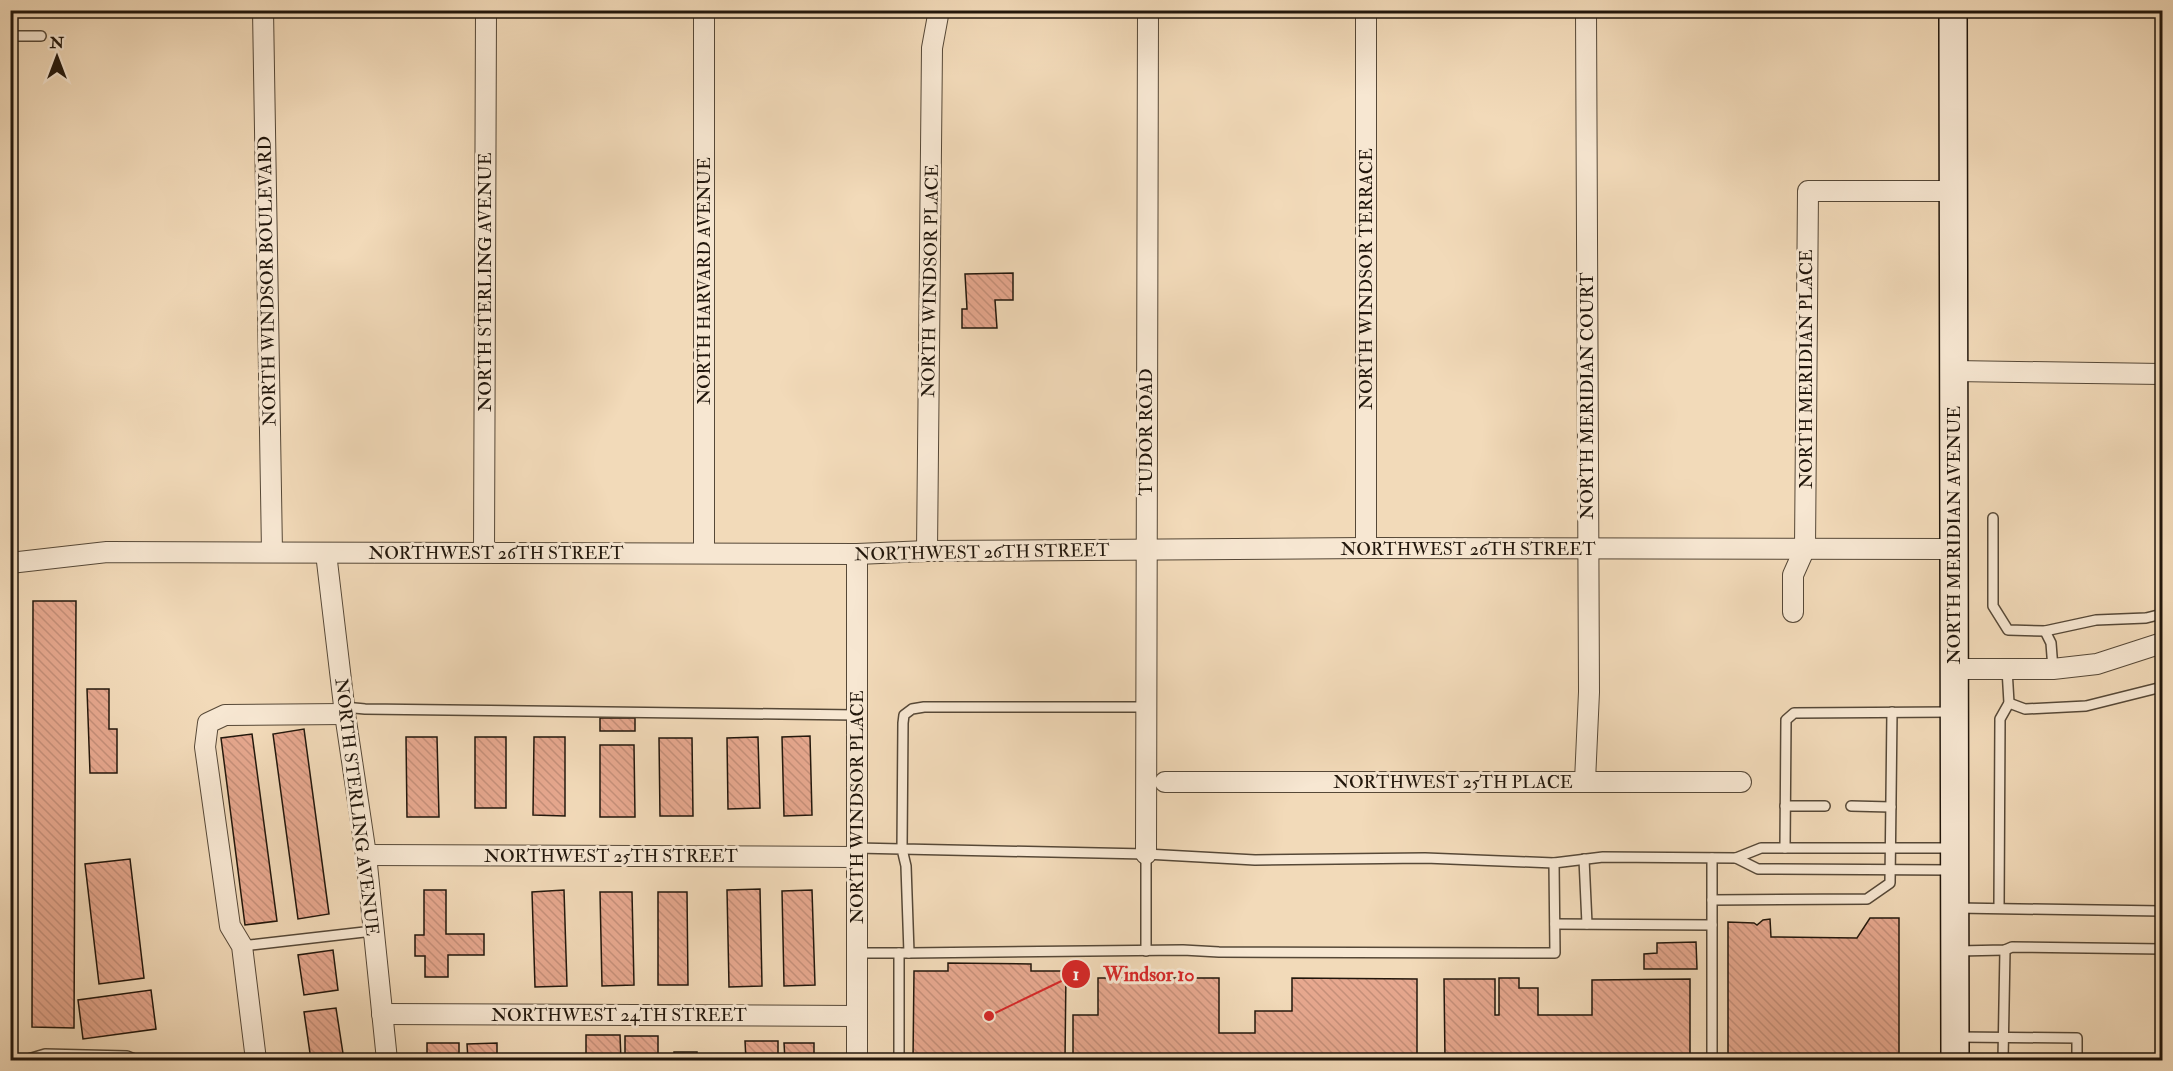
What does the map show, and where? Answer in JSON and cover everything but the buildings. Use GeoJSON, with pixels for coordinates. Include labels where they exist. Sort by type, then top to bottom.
{"type":"FeatureCollection","features":[{"type":"Feature","properties":{"kind":"main road","name":"NORTH MERIDIAN AVENUE"},"geometry":{"type":"LineString","coordinates":[[1953,10],[1955,1049]]}},
{"type":"Feature","properties":{"kind":"street","name":"NORTH WINDSOR BOULEVARD"},"geometry":{"type":"LineString","coordinates":[[263,10],[272,552]]}},
{"type":"Feature","properties":{"kind":"street","name":"NORTH STERLING AVENUE"},"geometry":{"type":"LineString","coordinates":[[484,553],[486,10]]}},
{"type":"Feature","properties":{"kind":"street","name":"NORTH HARVARD AVENUE"},"geometry":{"type":"LineString","coordinates":[[704,10],[704,552]]}},
{"type":"Feature","properties":{"kind":"street","name":"NORTH WINDSOR PLACE"},"geometry":{"type":"LineString","coordinates":[[927,551],[932,48],[939,10]]}},
{"type":"Feature","properties":{"kind":"street","name":"TUDOR ROAD"},"geometry":{"type":"LineString","coordinates":[[1146,854],[1148,10]]}},
{"type":"Feature","properties":{"kind":"street","name":"NORTH WINDSOR TERRACE"},"geometry":{"type":"LineString","coordinates":[[1366,10],[1366,548]]}},
{"type":"Feature","properties":{"kind":"street","name":"NORTH MERIDIAN COURT"},"geometry":{"type":"LineString","coordinates":[[1585,781],[1588,692],[1586,10]]}},
{"type":"Feature","properties":{"kind":"street","name":"NORTH MERIDIAN PLACE"},"geometry":{"type":"LineString","coordinates":[[1805,548],[1808,191],[1953,191]]}},
{"type":"Feature","properties":{"kind":"street"},"geometry":{"type":"LineString","coordinates":[[1954,371],[2163,374]]}},
{"type":"Feature","properties":{"kind":"street","name":"NORTHWEST 26TH STREET"},"geometry":{"type":"LineString","coordinates":[[10,563],[107,552],[856,554],[927,551],[1366,548],[1954,549]]}},
{"type":"Feature","properties":{"kind":"street"},"geometry":{"type":"LineString","coordinates":[[1793,612],[1793,575],[1805,548]]}},
{"type":"Feature","properties":{"kind":"street","name":"NORTH STERLING AVENUE"},"geometry":{"type":"LineString","coordinates":[[326,553],[344,711],[366,855],[387,1060]]}},
{"type":"Feature","properties":{"kind":"street","name":"NORTH WINDSOR PLACE"},"geometry":{"type":"LineString","coordinates":[[856,554],[857,1060]]}},
{"type":"Feature","properties":{"kind":"street"},"geometry":{"type":"LineString","coordinates":[[1955,669],[2053,669],[2097,664],[2163,643]]}},
{"type":"Feature","properties":{"kind":"street"},"geometry":{"type":"LineString","coordinates":[[256,1060],[242,946],[230,926],[205,747],[208,723],[225,715],[344,711]]}},
{"type":"Feature","properties":{"kind":"street","name":"NORTHWEST 25TH PLACE"},"geometry":{"type":"LineString","coordinates":[[1165,783],[1741,782]]}},
{"type":"Feature","properties":{"kind":"street","name":"NORTHWEST 25TH STREET"},"geometry":{"type":"LineString","coordinates":[[366,855],[856,853]]}},
{"type":"Feature","properties":{"kind":"street","name":"NORTHWEST 24TH STREET"},"geometry":{"type":"LineString","coordinates":[[382,1014],[857,1016]]}},
{"type":"Feature","properties":{"kind":"lane"},"geometry":{"type":"LineString","coordinates":[[10,36],[41,36]]}},
{"type":"Feature","properties":{"kind":"lane"},"geometry":{"type":"LineString","coordinates":[[1993,518],[1993,606],[2008,630],[2045,631],[2096,620],[2146,618],[2163,614]]}},
{"type":"Feature","properties":{"kind":"lane"},"geometry":{"type":"LineString","coordinates":[[2045,631],[2051,643],[2053,669]]}},
{"type":"Feature","properties":{"kind":"lane"},"geometry":{"type":"LineString","coordinates":[[1999,908],[2000,719],[2009,703],[2007,669]]}},
{"type":"Feature","properties":{"kind":"lane"},"geometry":{"type":"LineString","coordinates":[[2009,703],[2025,709],[2086,706],[2163,687]]}},
{"type":"Feature","properties":{"kind":"lane"},"geometry":{"type":"LineString","coordinates":[[909,953],[906,866],[902,849],[904,715],[912,709],[924,706],[1146,699]]}},
{"type":"Feature","properties":{"kind":"lane"},"geometry":{"type":"LineString","coordinates":[[344,711],[365,709],[856,715]]}},
{"type":"Feature","properties":{"kind":"lane"},"geometry":{"type":"LineString","coordinates":[[1785,849],[1786,720],[1788,716],[1794,713],[1955,711]]}},
{"type":"Feature","properties":{"kind":"lane"},"geometry":{"type":"LineString","coordinates":[[1712,900],[1867,899],[1890,883],[1892,712]]}},
{"type":"Feature","properties":{"kind":"lane"},"geometry":{"type":"LineString","coordinates":[[1785,806],[1825,806]]}},
{"type":"Feature","properties":{"kind":"lane"},"geometry":{"type":"LineString","coordinates":[[1851,806],[1891,807]]}},
{"type":"Feature","properties":{"kind":"lane"},"geometry":{"type":"LineString","coordinates":[[856,853],[902,849],[1146,854],[1255,860],[1425,858],[1554,862],[1603,857],[1736,858],[1761,849],[1891,848],[1955,859]]}},
{"type":"Feature","properties":{"kind":"lane"},"geometry":{"type":"LineString","coordinates":[[1146,854],[1146,951]]}},
{"type":"Feature","properties":{"kind":"lane"},"geometry":{"type":"LineString","coordinates":[[1712,858],[1712,1060]]}},
{"type":"Feature","properties":{"kind":"lane"},"geometry":{"type":"LineString","coordinates":[[1736,858],[1758,869],[1891,870],[1955,859]]}},
{"type":"Feature","properties":{"kind":"lane"},"geometry":{"type":"LineString","coordinates":[[1584,859],[1587,924]]}},
{"type":"Feature","properties":{"kind":"lane"},"geometry":{"type":"LineString","coordinates":[[857,953],[1183,950],[1555,953],[1554,862]]}},
{"type":"Feature","properties":{"kind":"lane"},"geometry":{"type":"LineString","coordinates":[[1955,908],[2163,911]]}},
{"type":"Feature","properties":{"kind":"lane"},"geometry":{"type":"LineString","coordinates":[[1555,924],[1712,925]]}},
{"type":"Feature","properties":{"kind":"lane"},"geometry":{"type":"LineString","coordinates":[[242,946],[373,931]]}},
{"type":"Feature","properties":{"kind":"lane"},"geometry":{"type":"LineString","coordinates":[[1955,951],[2005,950],[2012,947],[2163,949]]}},
{"type":"Feature","properties":{"kind":"lane"},"geometry":{"type":"LineString","coordinates":[[2003,1060],[2005,950]]}},
{"type":"Feature","properties":{"kind":"lane"},"geometry":{"type":"LineString","coordinates":[[898,953],[899,1060]]}},
{"type":"Feature","properties":{"kind":"lane"},"geometry":{"type":"LineString","coordinates":[[1955,1049],[2003,1037],[2077,1038],[2077,1060]]}},
{"type":"Feature","properties":{"kind":"lane"},"geometry":{"type":"LineString","coordinates":[[25,1060],[45,1054],[128,1056],[137,1060]]}},
{"type":"Feature","properties":{"kind":"place","name":"Windsor 10"},"geometry":{"type":"Point","coordinates":[989,1016]}}]}
